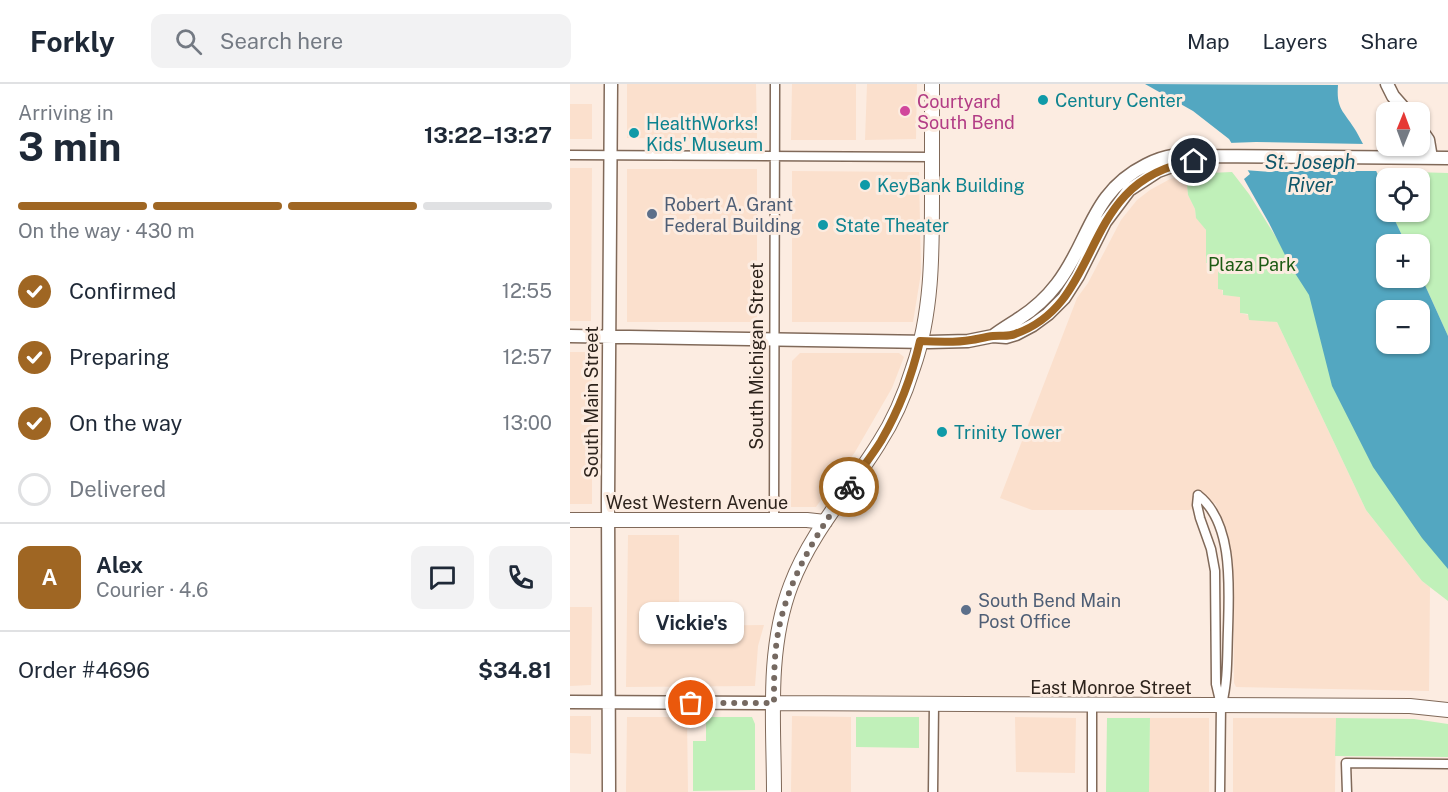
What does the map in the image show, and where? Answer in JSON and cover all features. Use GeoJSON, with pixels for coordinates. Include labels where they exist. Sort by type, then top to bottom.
{"type":"FeatureCollection","features":[{"type":"Feature","properties":{"kind":"main road"},"geometry":{"type":"LineString","coordinates":[[774,792],[775,656],[791,583],[809,547],[885,432],[913,369],[920,341],[931,267],[932,84]]}},
{"type":"Feature","properties":{"kind":"main road","name":"West Western Avenue"},"geometry":{"type":"LineString","coordinates":[[570,520],[825,522]]}},
{"type":"Feature","properties":{"kind":"main road","name":"East Monroe Street"},"geometry":{"type":"LineString","coordinates":[[774,703],[1410,706],[1448,710]]}},
{"type":"Feature","properties":{"kind":"street","name":"South Main Street"},"geometry":{"type":"LineString","coordinates":[[609,792],[611,84]]}},
{"type":"Feature","properties":{"kind":"street","name":"South Michigan Street"},"geometry":{"type":"LineString","coordinates":[[774,520],[775,84]]}},
{"type":"Feature","properties":{"kind":"street"},"geometry":{"type":"LineString","coordinates":[[1387,84],[1398,102]]}},
{"type":"Feature","properties":{"kind":"street"},"geometry":{"type":"LineString","coordinates":[[1430,152],[1431,158]]}},
{"type":"Feature","properties":{"kind":"street"},"geometry":{"type":"LineString","coordinates":[[570,336],[968,341],[993,336],[1003,327],[1030,312],[1057,284],[1068,269],[1099,207],[1121,180],[1168,156],[1181,154],[1448,158]]}},
{"type":"Feature","properties":{"kind":"street"},"geometry":{"type":"LineString","coordinates":[[570,155],[932,157]]}},
{"type":"Feature","properties":{"kind":"street"},"geometry":{"type":"LineString","coordinates":[[1220,792],[1221,705],[1216,684],[1215,571],[1211,549],[1200,519],[1197,505],[1198,495],[1207,502],[1212,510],[1227,557],[1229,597],[1227,685],[1221,705]]}},
{"type":"Feature","properties":{"kind":"street"},"geometry":{"type":"LineString","coordinates":[[570,702],[774,703]]}},
{"type":"Feature","properties":{"kind":"street"},"geometry":{"type":"LineString","coordinates":[[933,792],[934,704]]}},
{"type":"Feature","properties":{"kind":"street"},"geometry":{"type":"LineString","coordinates":[[1092,705],[1092,792]]}},
{"type":"Feature","properties":{"kind":"street"},"geometry":{"type":"LineString","coordinates":[[1347,792],[1346,763],[1448,764]]}},
{"type":"Feature","properties":{"kind":"shaded area"},"geometry":{"type":"Polygon","coordinates":[[[627,84],[756,84],[757,139],[627,138],[627,84]]]}},
{"type":"Feature","properties":{"kind":"shaded area"},"geometry":{"type":"Polygon","coordinates":[[[792,84],[856,84],[856,140],[791,140],[792,84]]]}},
{"type":"Feature","properties":{"kind":"shaded area"},"geometry":{"type":"Polygon","coordinates":[[[867,84],[917,84],[916,139],[865,140],[867,84]]]}},
{"type":"Feature","properties":{"kind":"shaded area"},"geometry":{"type":"Polygon","coordinates":[[[570,104],[592,104],[592,139],[570,139],[570,104]]]}},
{"type":"Feature","properties":{"kind":"shaded area"},"geometry":{"type":"Polygon","coordinates":[[[570,168],[592,168],[591,321],[570,321],[570,168]]]}},
{"type":"Feature","properties":{"kind":"shaded area"},"geometry":{"type":"Polygon","coordinates":[[[627,169],[757,169],[757,322],[627,322],[627,169]]]}},
{"type":"Feature","properties":{"kind":"shaded area"},"geometry":{"type":"Polygon","coordinates":[[[792,171],[919,172],[921,273],[913,322],[792,322],[792,171]]]}},
{"type":"Feature","properties":{"kind":"shaded area"},"geometry":{"type":"Polygon","coordinates":[[[1186,174],[1188,195],[1196,217],[1206,230],[1206,262],[1218,263],[1223,295],[1240,296],[1240,313],[1277,322],[1366,510],[1422,581],[1430,587],[1429,691],[1236,687],[1234,683],[1233,562],[1227,531],[1215,503],[1189,510],[1032,510],[1000,498],[1077,298],[1088,283],[1121,220],[1137,200],[1150,190],[1170,179],[1186,174]]]}},
{"type":"Feature","properties":{"kind":"shaded area"},"geometry":{"type":"Polygon","coordinates":[[[570,352],[592,352],[592,504],[570,504],[570,352]]]}},
{"type":"Feature","properties":{"kind":"shaded area"},"geometry":{"type":"Polygon","coordinates":[[[800,353],[899,353],[904,357],[892,388],[855,452],[816,507],[791,507],[792,361],[800,353]]]}},
{"type":"Feature","properties":{"kind":"shaded area"},"geometry":{"type":"Polygon","coordinates":[[[628,535],[679,535],[679,626],[764,625],[758,646],[755,686],[626,687],[628,535]]]}},
{"type":"Feature","properties":{"kind":"shaded area"},"geometry":{"type":"Polygon","coordinates":[[[570,607],[592,607],[591,685],[570,686],[570,607]]]}},
{"type":"Feature","properties":{"kind":"shaded area"},"geometry":{"type":"Polygon","coordinates":[[[570,716],[591,716],[591,754],[570,753],[570,716]]]}},
{"type":"Feature","properties":{"kind":"shaded area"},"geometry":{"type":"Polygon","coordinates":[[[792,716],[851,717],[851,792],[791,792],[792,716]]]}},
{"type":"Feature","properties":{"kind":"shaded area"},"geometry":{"type":"Polygon","coordinates":[[[627,717],[687,717],[688,792],[626,792],[627,717]]]}},
{"type":"Feature","properties":{"kind":"shaded area"},"geometry":{"type":"Polygon","coordinates":[[[1015,717],[1076,718],[1075,773],[1016,772],[1015,717]]]}},
{"type":"Feature","properties":{"kind":"shaded area"},"geometry":{"type":"Polygon","coordinates":[[[1150,718],[1209,718],[1209,792],[1149,792],[1150,718]]]}},
{"type":"Feature","properties":{"kind":"shaded area"},"geometry":{"type":"Polygon","coordinates":[[[1233,718],[1336,718],[1335,792],[1233,792],[1233,718]]]}},
{"type":"Feature","properties":{"kind":"green space","name":"Plaza Park"},"geometry":{"type":"Polygon","coordinates":[[[1232,172],[1249,194],[1311,293],[1448,565],[1448,601],[1422,581],[1366,510],[1277,322],[1249,320],[1248,314],[1240,313],[1240,297],[1223,295],[1223,290],[1218,289],[1218,263],[1206,263],[1206,230],[1196,218],[1195,209],[1188,195],[1186,174],[1232,172]]]}},
{"type":"Feature","properties":{"kind":"green space"},"geometry":{"type":"Polygon","coordinates":[[[1430,172],[1448,173],[1448,336],[1426,288],[1430,288],[1430,234],[1401,234],[1396,222],[1430,222],[1430,172]]]}},
{"type":"Feature","properties":{"kind":"green space"},"geometry":{"type":"Polygon","coordinates":[[[706,717],[752,717],[755,724],[755,790],[693,791],[693,741],[706,741],[706,717]]]}},
{"type":"Feature","properties":{"kind":"green space"},"geometry":{"type":"Polygon","coordinates":[[[856,717],[919,717],[919,748],[856,747],[856,717]]]}},
{"type":"Feature","properties":{"kind":"green space"},"geometry":{"type":"Polygon","coordinates":[[[1107,718],[1150,718],[1149,792],[1106,792],[1107,718]]]}},
{"type":"Feature","properties":{"kind":"green space"},"geometry":{"type":"Polygon","coordinates":[[[1336,718],[1414,719],[1448,724],[1448,757],[1335,756],[1336,718]]]}},
{"type":"Feature","properties":{"kind":"water","name":"St. Joseph River"},"geometry":{"type":"Polygon","coordinates":[[[1145,84],[1338,85],[1340,105],[1376,171],[1376,222],[1396,222],[1401,234],[1376,234],[1376,288],[1426,288],[1448,336],[1448,569],[1422,538],[1373,467],[1332,386],[1309,295],[1291,267],[1244,179],[1250,174],[1229,139],[1193,111],[1145,84]]]}},
{"type":"Feature","properties":{"kind":"pier"},"geometry":{"type":"Polygon","coordinates":[[[1228,143],[1366,144],[1378,168],[1376,171],[1244,170],[1228,143]]]}},
{"type":"Feature","properties":{"kind":"way so far"},"geometry":{"type":"LineString","coordinates":[[691,703],[774,703],[777,639],[791,583],[809,547],[849,487]]}},
{"type":"Feature","properties":{"kind":"place","name":"Century Center"},"geometry":{"type":"Point","coordinates":[1043,100]}},
{"type":"Feature","properties":{"kind":"place","name":"Courtyard South Bend"},"geometry":{"type":"Point","coordinates":[905,111]}},
{"type":"Feature","properties":{"kind":"place","name":"HealthWorks! Kids' Museum"},"geometry":{"type":"Point","coordinates":[634,133]}},
{"type":"Feature","properties":{"kind":"place","name":"KeyBank Building"},"geometry":{"type":"Point","coordinates":[865,185]}},
{"type":"Feature","properties":{"kind":"place","name":"Robert A. Grant Federal Building"},"geometry":{"type":"Point","coordinates":[652,214]}},
{"type":"Feature","properties":{"kind":"place","name":"State Theater"},"geometry":{"type":"Point","coordinates":[823,225]}},
{"type":"Feature","properties":{"kind":"place","name":"Trinity Tower"},"geometry":{"type":"Point","coordinates":[942,432]}},
{"type":"Feature","properties":{"kind":"place","name":"South Bend Main Post Office"},"geometry":{"type":"Point","coordinates":[966,610]}},
{"type":"Feature","properties":{"kind":"place","name":"Vickie's"},"geometry":{"type":"Point","coordinates":[691,703]}},
{"type":"Feature","properties":{"kind":"route"},"geometry":{"type":"LineString","coordinates":[[849,487],[882,439],[905,390],[920,341],[968,341],[993,336],[1006,337],[1033,325],[1064,298],[1074,284],[1114,207],[1130,190],[1144,178],[1158,171],[1180,163],[1194,161]]}}]}
